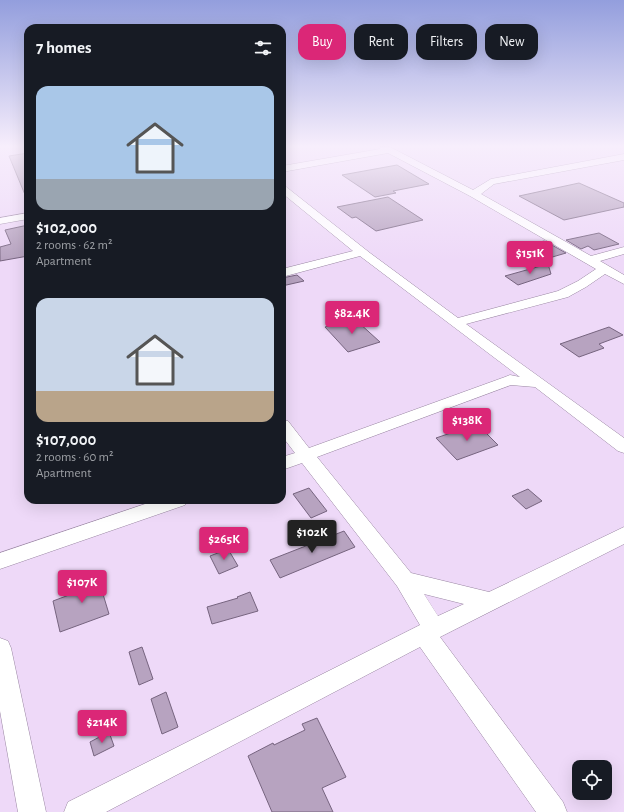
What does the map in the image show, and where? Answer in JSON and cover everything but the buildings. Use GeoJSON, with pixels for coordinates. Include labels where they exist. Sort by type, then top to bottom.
{"type":"FeatureCollection","features":[{"type":"Feature","properties":{"kind":"street"},"geometry":{"type":"LineString","coordinates":[[456,185],[624,280]]}},
{"type":"Feature","properties":{"kind":"street"},"geometry":{"type":"LineString","coordinates":[[474,194],[487,185]]}},
{"type":"Feature","properties":{"kind":"street"},"geometry":{"type":"LineString","coordinates":[[286,191],[319,219],[624,447]]}},
{"type":"Feature","properties":{"kind":"street"},"geometry":{"type":"LineString","coordinates":[[0,221],[24,217]]}},
{"type":"Feature","properties":{"kind":"street"},"geometry":{"type":"LineString","coordinates":[[589,261],[624,250]]}},
{"type":"Feature","properties":{"kind":"street"},"geometry":{"type":"LineString","coordinates":[[286,272],[363,252]]}},
{"type":"Feature","properties":{"kind":"street"},"geometry":{"type":"LineString","coordinates":[[457,322],[563,294],[582,284],[604,269]]}},
{"type":"Feature","properties":{"kind":"street"},"geometry":{"type":"LineString","coordinates":[[510,380],[511,363]]}},
{"type":"Feature","properties":{"kind":"street"},"geometry":{"type":"LineString","coordinates":[[286,463],[510,380],[540,384]]}},
{"type":"Feature","properties":{"kind":"street"},"geometry":{"type":"LineString","coordinates":[[286,430],[404,580],[429,632],[553,812]]}},
{"type":"Feature","properties":{"kind":"street"},"geometry":{"type":"LineString","coordinates":[[0,561],[166,504]]}},
{"type":"Feature","properties":{"kind":"street"},"geometry":{"type":"LineString","coordinates":[[78,812],[490,601],[624,535]]}},
{"type":"Feature","properties":{"kind":"street"},"geometry":{"type":"LineString","coordinates":[[404,580],[490,601]]}},
{"type":"Feature","properties":{"kind":"street"},"geometry":{"type":"LineString","coordinates":[[0,648],[32,812]]}}]}
